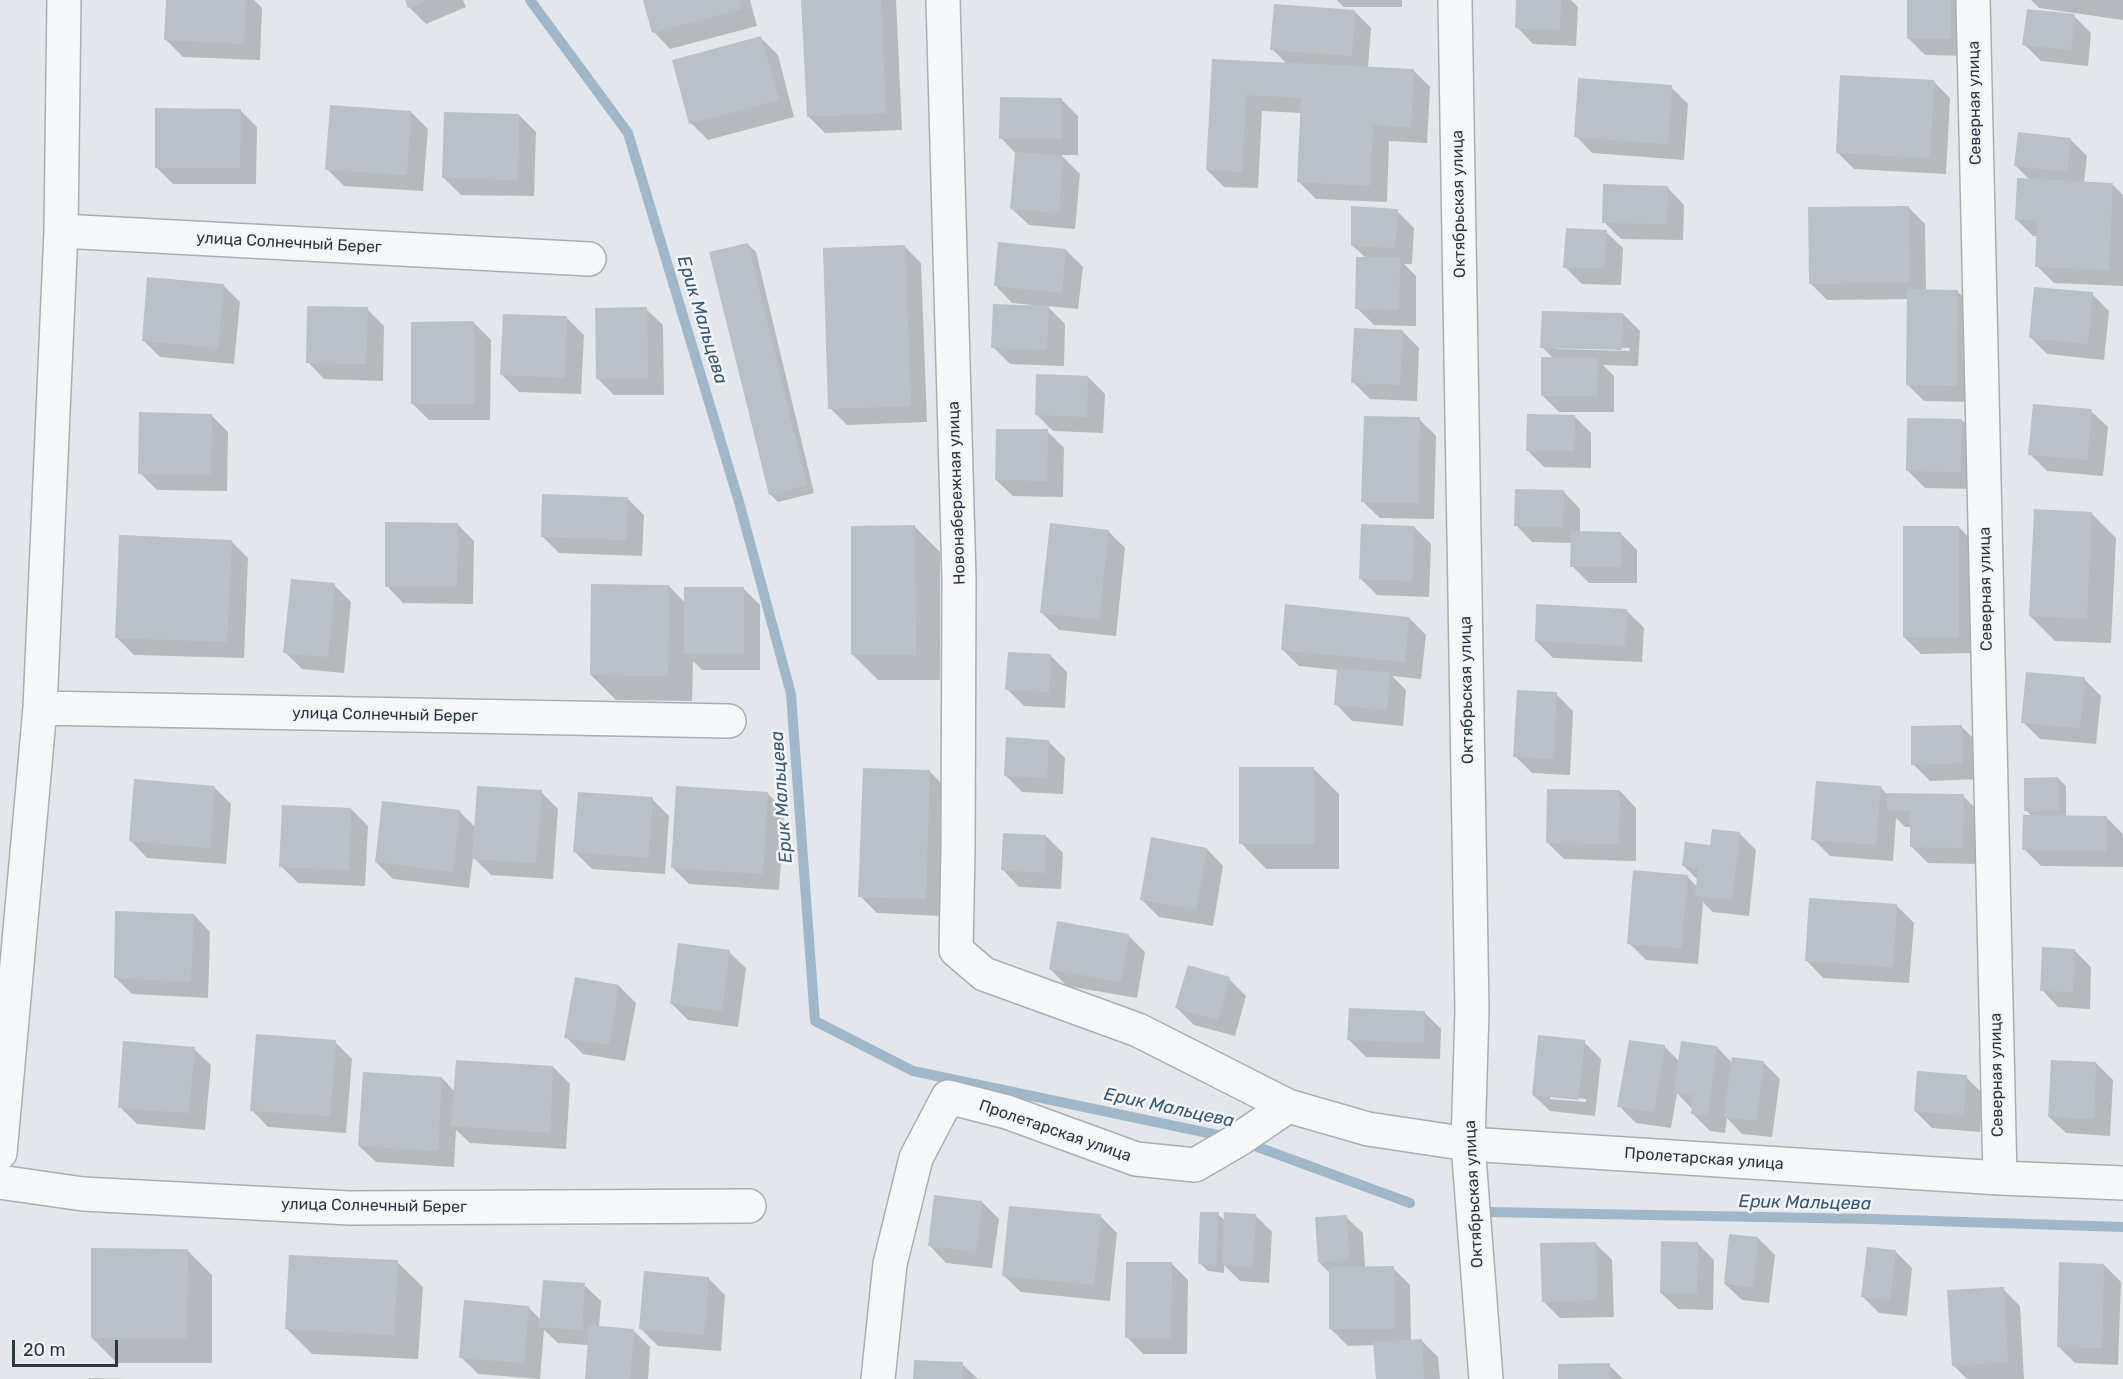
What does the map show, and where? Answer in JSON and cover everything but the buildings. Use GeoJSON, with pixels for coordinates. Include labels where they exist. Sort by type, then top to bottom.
{"type":"FeatureCollection","features":[{"type":"Feature","properties":{"kind":"street"},"geometry":{"type":"LineString","coordinates":[[0,1153],[40,708],[60,231],[64,0]]}},
{"type":"Feature","properties":{"kind":"street","name":"Новонабережная улица"},"geometry":{"type":"LineString","coordinates":[[943,0],[959,579],[956,950],[984,974]]}},
{"type":"Feature","properties":{"kind":"street","name":"Октябрьская улица"},"geometry":{"type":"LineString","coordinates":[[1455,0],[1472,1011],[1468,1144],[1486,1379]]}},
{"type":"Feature","properties":{"kind":"street","name":"Северная улица"},"geometry":{"type":"LineString","coordinates":[[1973,0],[2000,1178]]}},
{"type":"Feature","properties":{"kind":"street","name":"улица Солнечный Берег"},"geometry":{"type":"LineString","coordinates":[[60,231],[589,259]]}},
{"type":"Feature","properties":{"kind":"street","name":"улица Солнечный Берег"},"geometry":{"type":"LineString","coordinates":[[40,708],[729,721]]}},
{"type":"Feature","properties":{"kind":"street","name":"Пролетарская улица"},"geometry":{"type":"LineString","coordinates":[[984,974],[1138,1030],[1288,1106],[1368,1129],[1468,1144],[2000,1178],[2123,1183]]}},
{"type":"Feature","properties":{"kind":"street","name":"Пролетарская улица"},"geometry":{"type":"LineString","coordinates":[[878,1379],[890,1264],[916,1158],[948,1097],[1006,1112],[1136,1159],[1195,1164],[1238,1140],[1288,1106]]}},
{"type":"Feature","properties":{"kind":"street","name":"улица Солнечный Берег"},"geometry":{"type":"LineString","coordinates":[[0,1182],[83,1194],[350,1208],[749,1206]]}},
{"type":"Feature","properties":{"kind":"waterway","name":"Ерик Мальцева"},"geometry":{"type":"LineString","coordinates":[[530,0],[628,133],[739,502],[791,694],[815,1021],[913,1071],[1227,1137]]}},
{"type":"Feature","properties":{"kind":"waterway","name":"Ерик Мальцева"},"geometry":{"type":"LineString","coordinates":[[1244,1142],[1410,1203]]}},
{"type":"Feature","properties":{"kind":"waterway","name":"Ерик Мальцева"},"geometry":{"type":"LineString","coordinates":[[1486,1212],[1871,1219],[2123,1227]]}}]}
